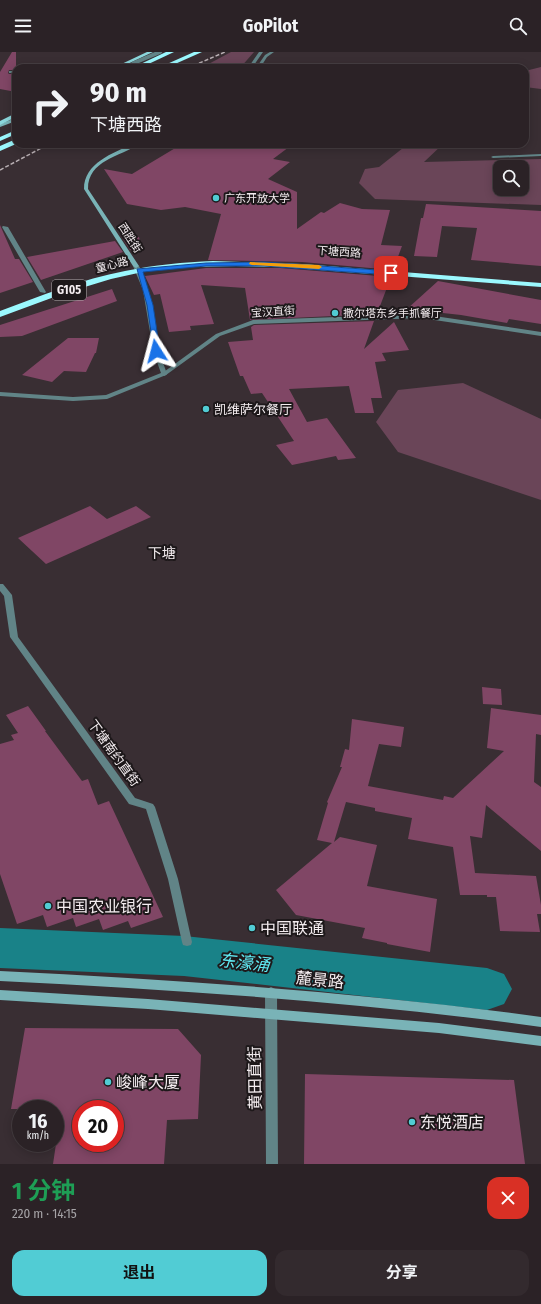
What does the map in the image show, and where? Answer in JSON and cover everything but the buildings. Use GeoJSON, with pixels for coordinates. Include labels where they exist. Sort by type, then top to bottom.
{"type":"FeatureCollection","features":[{"type":"Feature","properties":{"kind":"highway"},"geometry":{"type":"LineString","coordinates":[[150,64],[171,52]]}},
{"type":"Feature","properties":{"kind":"highway"},"geometry":{"type":"LineString","coordinates":[[151,64],[184,52]]}},
{"type":"Feature","properties":{"kind":"highway"},"geometry":{"type":"LineString","coordinates":[[164,64],[192,52]]}},
{"type":"Feature","properties":{"kind":"highway"},"geometry":{"type":"LineString","coordinates":[[171,64],[199,52]]}},
{"type":"Feature","properties":{"kind":"highway"},"geometry":{"type":"LineString","coordinates":[[175,64],[202,52]]}},
{"type":"Feature","properties":{"kind":"highway"},"geometry":{"type":"LineString","coordinates":[[0,133],[12,127]]}},
{"type":"Feature","properties":{"kind":"highway"},"geometry":{"type":"LineString","coordinates":[[0,139],[12,134]]}},
{"type":"Feature","properties":{"kind":"highway"},"geometry":{"type":"LineString","coordinates":[[0,144],[12,139]]}},
{"type":"Feature","properties":{"kind":"highway"},"geometry":{"type":"LineString","coordinates":[[0,149],[12,143]]}},
{"type":"Feature","properties":{"kind":"highway","name":"下塘西路"},"geometry":{"type":"LineString","coordinates":[[138,268],[209,259],[278,259],[541,279]]}},
{"type":"Feature","properties":{"kind":"highway","name":"下塘西路"},"geometry":{"type":"LineString","coordinates":[[138,268],[206,264],[264,264],[541,285]]}},
{"type":"Feature","properties":{"kind":"highway","name":"童心路"},"geometry":{"type":"LineString","coordinates":[[0,306],[100,273],[138,268]]}},
{"type":"Feature","properties":{"kind":"highway","name":"童心路"},"geometry":{"type":"LineString","coordinates":[[0,314],[97,280],[138,268]]}},
{"type":"Feature","properties":{"kind":"main road"},"geometry":{"type":"LineString","coordinates":[[124,64],[151,52]]}},
{"type":"Feature","properties":{"kind":"main road"},"geometry":{"type":"LineString","coordinates":[[0,123],[12,117]]}},
{"type":"Feature","properties":{"kind":"street"},"geometry":{"type":"LineString","coordinates":[[133,64],[160,52]]}},
{"type":"Feature","properties":{"kind":"street"},"geometry":{"type":"LineString","coordinates":[[253,64],[261,52]]}},
{"type":"Feature","properties":{"kind":"street"},"geometry":{"type":"LineString","coordinates":[[261,64],[266,56],[272,52]]}},
{"type":"Feature","properties":{"kind":"street"},"geometry":{"type":"LineString","coordinates":[[0,126],[12,121]]}},
{"type":"Feature","properties":{"kind":"street","name":"西胜街"},"geometry":{"type":"LineString","coordinates":[[130,148],[96,166],[87,174],[85,184],[86,189],[138,268],[150,305],[156,351],[164,374]]}},
{"type":"Feature","properties":{"kind":"street"},"geometry":{"type":"LineString","coordinates":[[493,157],[541,155]]}},
{"type":"Feature","properties":{"kind":"street"},"geometry":{"type":"LineString","coordinates":[[5,227],[43,292]]}},
{"type":"Feature","properties":{"kind":"street","name":"宝汉直街"},"geometry":{"type":"LineString","coordinates":[[0,394],[73,399],[107,397],[164,374],[218,335],[253,322],[421,316],[541,334]]}},
{"type":"Feature","properties":{"kind":"street","name":"下塘南约直街"},"geometry":{"type":"LineString","coordinates":[[0,586],[8,595],[14,637],[132,801],[150,807],[173,879],[187,942]]}},
{"type":"Feature","properties":{"kind":"street","name":"麓景路"},"geometry":{"type":"LineString","coordinates":[[0,976],[271,992],[404,1005],[541,1022]]}},
{"type":"Feature","properties":{"kind":"street","name":"黄田直街"},"geometry":{"type":"LineString","coordinates":[[271,992],[272,1164]]}},
{"type":"Feature","properties":{"kind":"street"},"geometry":{"type":"LineString","coordinates":[[0,995],[270,1014],[439,1028],[541,1041]]}},
{"type":"Feature","properties":{"kind":"shaded area"},"geometry":{"type":"Polygon","coordinates":[[[231,52],[254,52],[244,64],[208,64],[231,52]]]}},
{"type":"Feature","properties":{"kind":"shaded area"},"geometry":{"type":"Polygon","coordinates":[[[541,67],[541,89],[529,88],[529,70],[541,67]]]}},
{"type":"Feature","properties":{"kind":"shaded area"},"geometry":{"type":"Polygon","coordinates":[[[403,148],[439,148],[424,162],[493,160],[493,196],[529,196],[529,160],[502,160],[541,159],[541,205],[375,199],[359,183],[365,169],[379,167],[403,148]]]}},
{"type":"Feature","properties":{"kind":"shaded area"},"geometry":{"type":"Polygon","coordinates":[[[463,383],[541,419],[541,500],[398,452],[376,422],[398,390],[463,383]]]}},
{"type":"Feature","properties":{"kind":"waterway","name":"东濠涌"},"geometry":{"type":"LineString","coordinates":[[0,948],[184,956],[487,989]]}},
{"type":"Feature","properties":{"kind":"railway"},"geometry":{"type":"LineString","coordinates":[[197,64],[225,52]]}},
{"type":"Feature","properties":{"kind":"railway"},"geometry":{"type":"LineString","coordinates":[[0,170],[41,148]]}},
{"type":"Feature","properties":{"kind":"slow traffic"},"geometry":{"type":"LineString","coordinates":[[252,264],[319,267]]}},
{"type":"Feature","properties":{"kind":"place","name":"广东开放大学"},"geometry":{"type":"Point","coordinates":[216,198]}},
{"type":"Feature","properties":{"kind":"place","name":"撒尔塔东乡手抓餐厅"},"geometry":{"type":"Point","coordinates":[335,313]}},
{"type":"Feature","properties":{"kind":"place","name":"凯维萨尔餐厅"},"geometry":{"type":"Point","coordinates":[206,409]}},
{"type":"Feature","properties":{"kind":"place","name":"中国农业银行"},"geometry":{"type":"Point","coordinates":[48,906]}},
{"type":"Feature","properties":{"kind":"place","name":"中国联通"},"geometry":{"type":"Point","coordinates":[252,928]}},
{"type":"Feature","properties":{"kind":"place","name":"峻峰大厦"},"geometry":{"type":"Point","coordinates":[108,1082]}},
{"type":"Feature","properties":{"kind":"place","name":"东悦酒店"},"geometry":{"type":"Point","coordinates":[412,1122]}},
{"type":"Feature","properties":{"kind":"district","name":"下塘"},"geometry":{"type":"Point","coordinates":[162,553]}},
{"type":"Feature","properties":{"kind":"route"},"geometry":{"type":"LineString","coordinates":[[156,351],[150,305],[142,275],[139,270],[206,264],[264,264],[391,273]]}}]}
